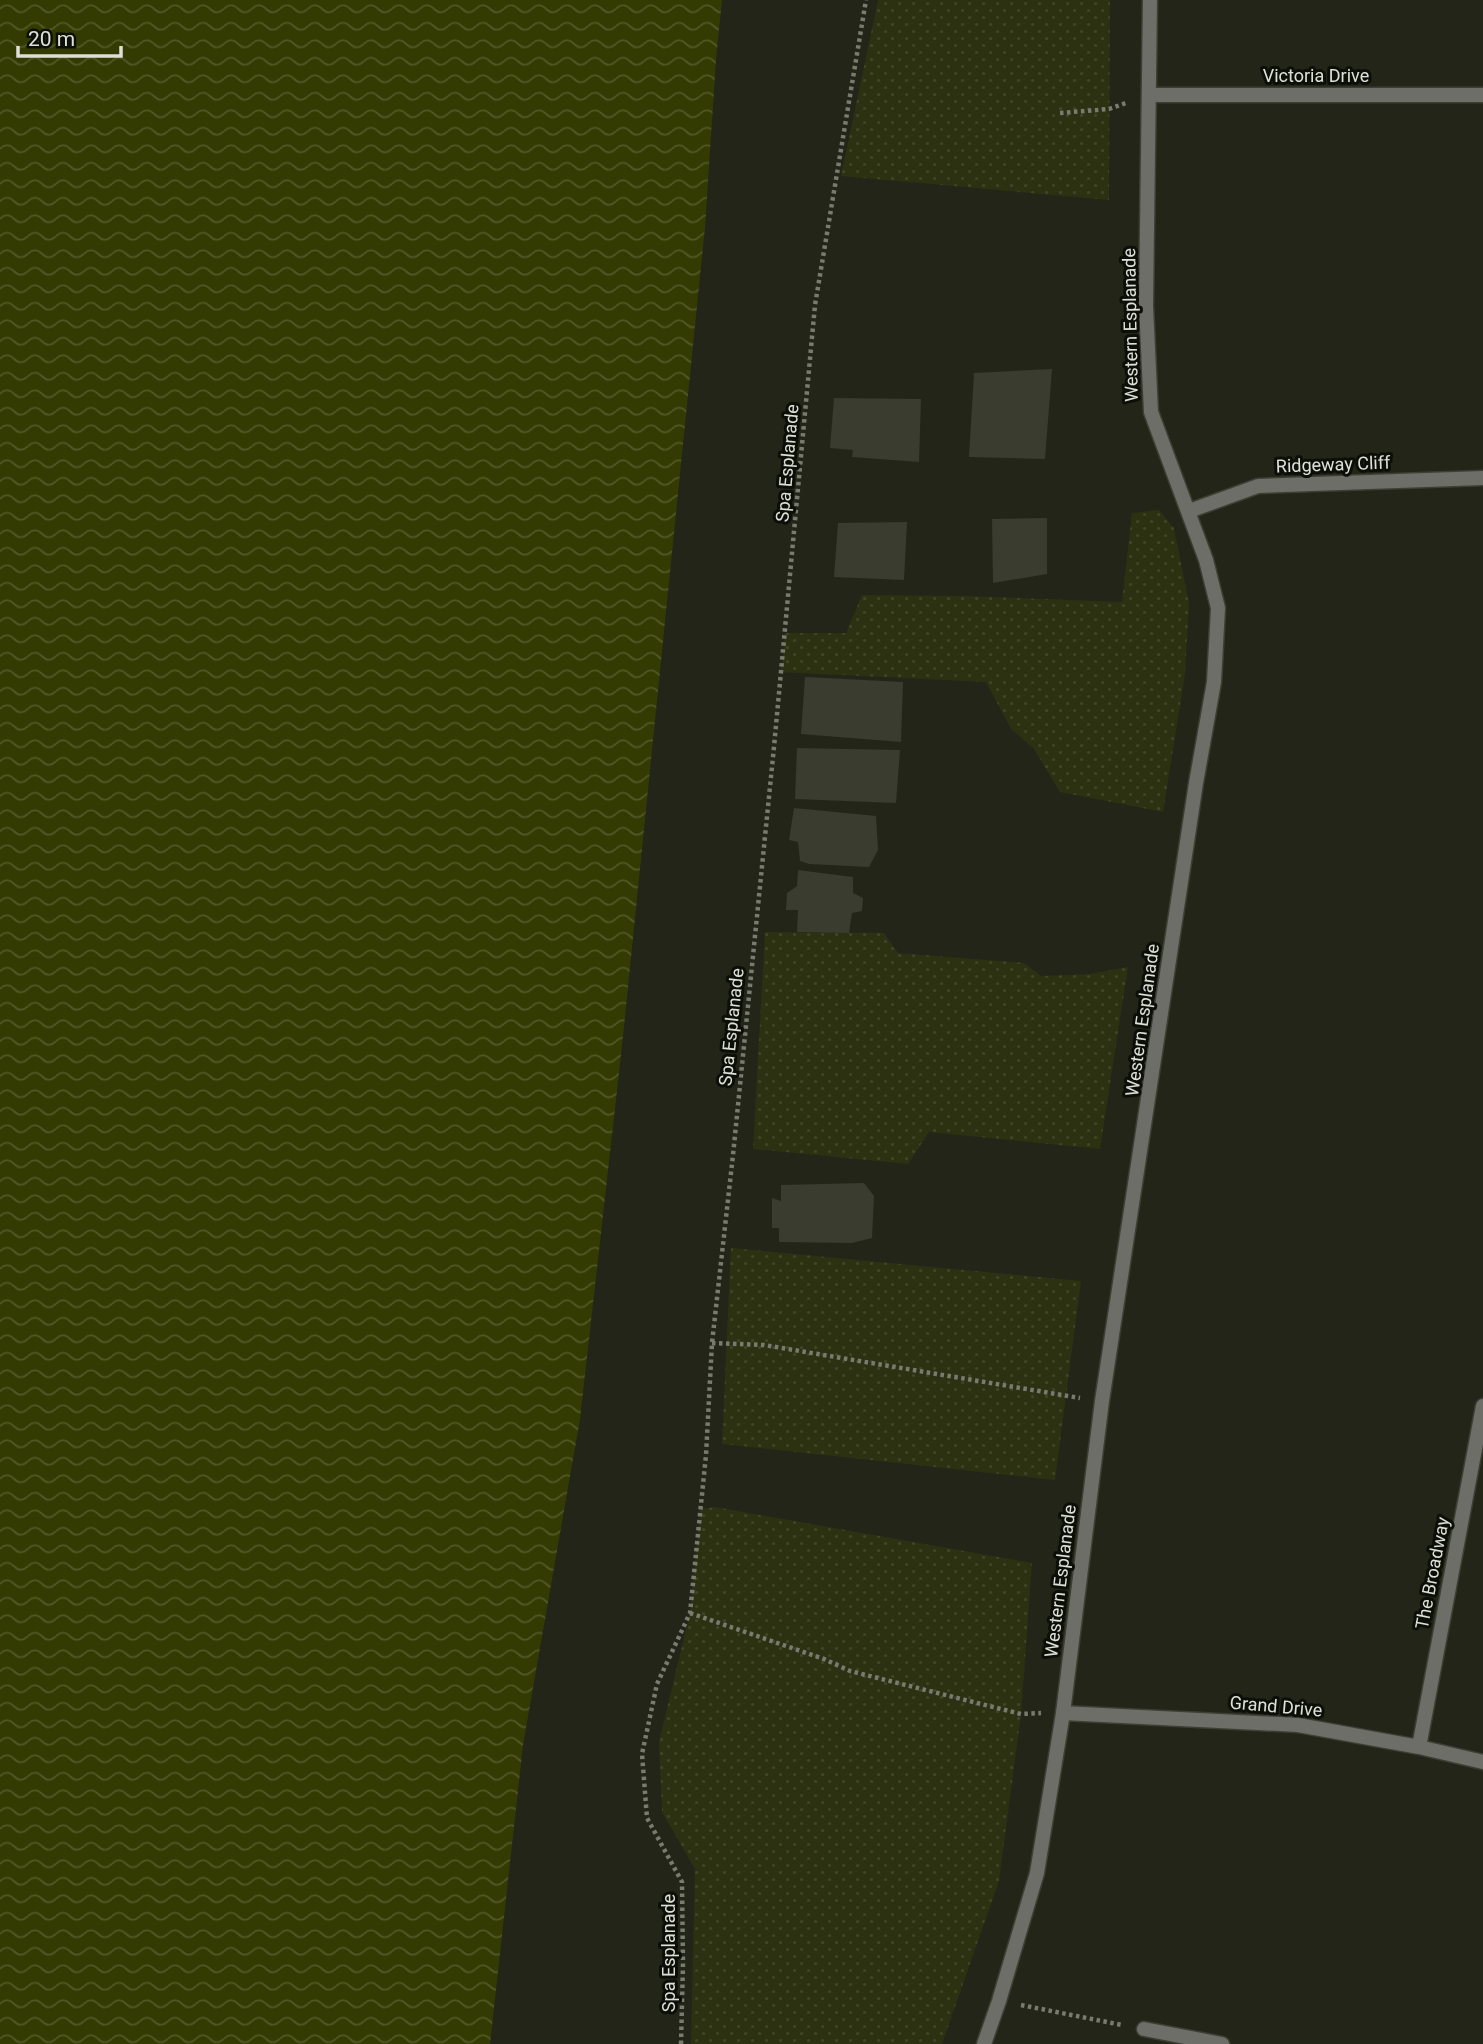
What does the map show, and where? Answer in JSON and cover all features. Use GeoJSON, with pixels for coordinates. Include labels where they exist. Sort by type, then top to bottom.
{"type":"FeatureCollection","features":[{"type":"Feature","properties":{"kind":"street","name":"Western Esplanade"},"geometry":{"type":"LineString","coordinates":[[984,2044],[1037,1873],[1063,1713],[1102,1401],[1196,783],[1214,682],[1218,608],[1206,560],[1151,412],[1146,306],[1150,0]]}},
{"type":"Feature","properties":{"kind":"street","name":"Victoria Drive"},"geometry":{"type":"LineString","coordinates":[[1150,95],[1483,94]]}},
{"type":"Feature","properties":{"kind":"street","name":"Ridgeway Cliff"},"geometry":{"type":"LineString","coordinates":[[1189,511],[1258,486],[1483,478]]}},
{"type":"Feature","properties":{"kind":"street","name":"The Broadway"},"geometry":{"type":"LineString","coordinates":[[1419,1747],[1483,1406]]}},
{"type":"Feature","properties":{"kind":"street","name":"Grand Drive"},"geometry":{"type":"LineString","coordinates":[[1063,1713],[1298,1725],[1419,1747],[1483,1762]]}},
{"type":"Feature","properties":{"kind":"street"},"geometry":{"type":"LineString","coordinates":[[1144,2029],[1222,2044]]}},
{"type":"Feature","properties":{"kind":"path","name":"Spa Esplanade"},"geometry":{"type":"LineString","coordinates":[[681,2044],[682,1882],[647,1818],[642,1754],[657,1684],[690,1613],[706,1455],[712,1343],[775,747],[816,305],[866,0]]}},
{"type":"Feature","properties":{"kind":"path"},"geometry":{"type":"LineString","coordinates":[[1060,113],[1109,109],[1150,95]]}},
{"type":"Feature","properties":{"kind":"path"},"geometry":{"type":"LineString","coordinates":[[712,1343],[764,1345],[1102,1401]]}},
{"type":"Feature","properties":{"kind":"path"},"geometry":{"type":"LineString","coordinates":[[690,1613],[824,1659],[850,1671],[1021,1714],[1063,1713]]}},
{"type":"Feature","properties":{"kind":"path"},"geometry":{"type":"LineString","coordinates":[[999,2001],[1144,2029]]}},
{"type":"Feature","properties":{"kind":"shaded area"},"geometry":{"type":"Polygon","coordinates":[[[878,0],[1110,0],[1109,200],[841,176],[878,0]]]}},
{"type":"Feature","properties":{"kind":"shaded area"},"geometry":{"type":"Polygon","coordinates":[[[1159,510],[1174,528],[1189,603],[1185,674],[1163,812],[1060,792],[1034,749],[1011,729],[986,682],[781,672],[785,633],[846,633],[862,595],[1122,602],[1132,513],[1159,510]]]}},
{"type":"Feature","properties":{"kind":"shaded area"},"geometry":{"type":"Polygon","coordinates":[[[765,932],[884,933],[898,953],[1024,963],[1041,976],[1090,974],[1128,967],[1100,1149],[929,1132],[908,1164],[753,1149],[765,932]]]}},
{"type":"Feature","properties":{"kind":"shaded area"},"geometry":{"type":"Polygon","coordinates":[[[731,1248],[1081,1281],[1055,1480],[722,1444],[731,1248]]]}},
{"type":"Feature","properties":{"kind":"shaded area"},"geometry":{"type":"Polygon","coordinates":[[[715,1507],[1032,1563],[1021,1714],[999,1881],[942,2044],[691,2044],[695,1869],[662,1812],[659,1742],[690,1613],[700,1509],[715,1507]]]}},
{"type":"Feature","properties":{"kind":"water"},"geometry":{"type":"Polygon","coordinates":[[[0,0],[722,0],[705,227],[622,1046],[580,1419],[523,1745],[490,2044],[0,2044],[0,0]]]}},
{"type":"Feature","properties":{"kind":"building"},"geometry":{"type":"Polygon","coordinates":[[[1052,369],[1045,459],[969,457],[974,373],[1052,369]]]}},
{"type":"Feature","properties":{"kind":"building"},"geometry":{"type":"Polygon","coordinates":[[[834,398],[921,399],[919,462],[852,457],[853,450],[830,448],[834,398]]]}},
{"type":"Feature","properties":{"kind":"building"},"geometry":{"type":"Polygon","coordinates":[[[1047,518],[1047,574],[993,583],[992,519],[1047,518]]]}},
{"type":"Feature","properties":{"kind":"building"},"geometry":{"type":"Polygon","coordinates":[[[907,522],[904,580],[834,577],[838,523],[907,522]]]}},
{"type":"Feature","properties":{"kind":"building"},"geometry":{"type":"Polygon","coordinates":[[[805,677],[903,682],[901,742],[801,734],[805,677]]]}},
{"type":"Feature","properties":{"kind":"building"},"geometry":{"type":"Polygon","coordinates":[[[797,748],[900,750],[896,803],[795,799],[797,748]]]}},
{"type":"Feature","properties":{"kind":"building"},"geometry":{"type":"Polygon","coordinates":[[[794,808],[876,816],[878,850],[869,867],[809,864],[800,861],[798,842],[789,840],[794,808]]]}},
{"type":"Feature","properties":{"kind":"building"},"geometry":{"type":"Polygon","coordinates":[[[798,870],[853,877],[853,893],[863,898],[862,911],[852,913],[849,933],[797,932],[798,910],[786,910],[787,893],[797,886],[798,870]]]}},
{"type":"Feature","properties":{"kind":"building"},"geometry":{"type":"Polygon","coordinates":[[[864,1183],[874,1196],[872,1238],[852,1243],[779,1242],[779,1228],[772,1228],[772,1198],[781,1201],[781,1185],[864,1183]]]}}]}
